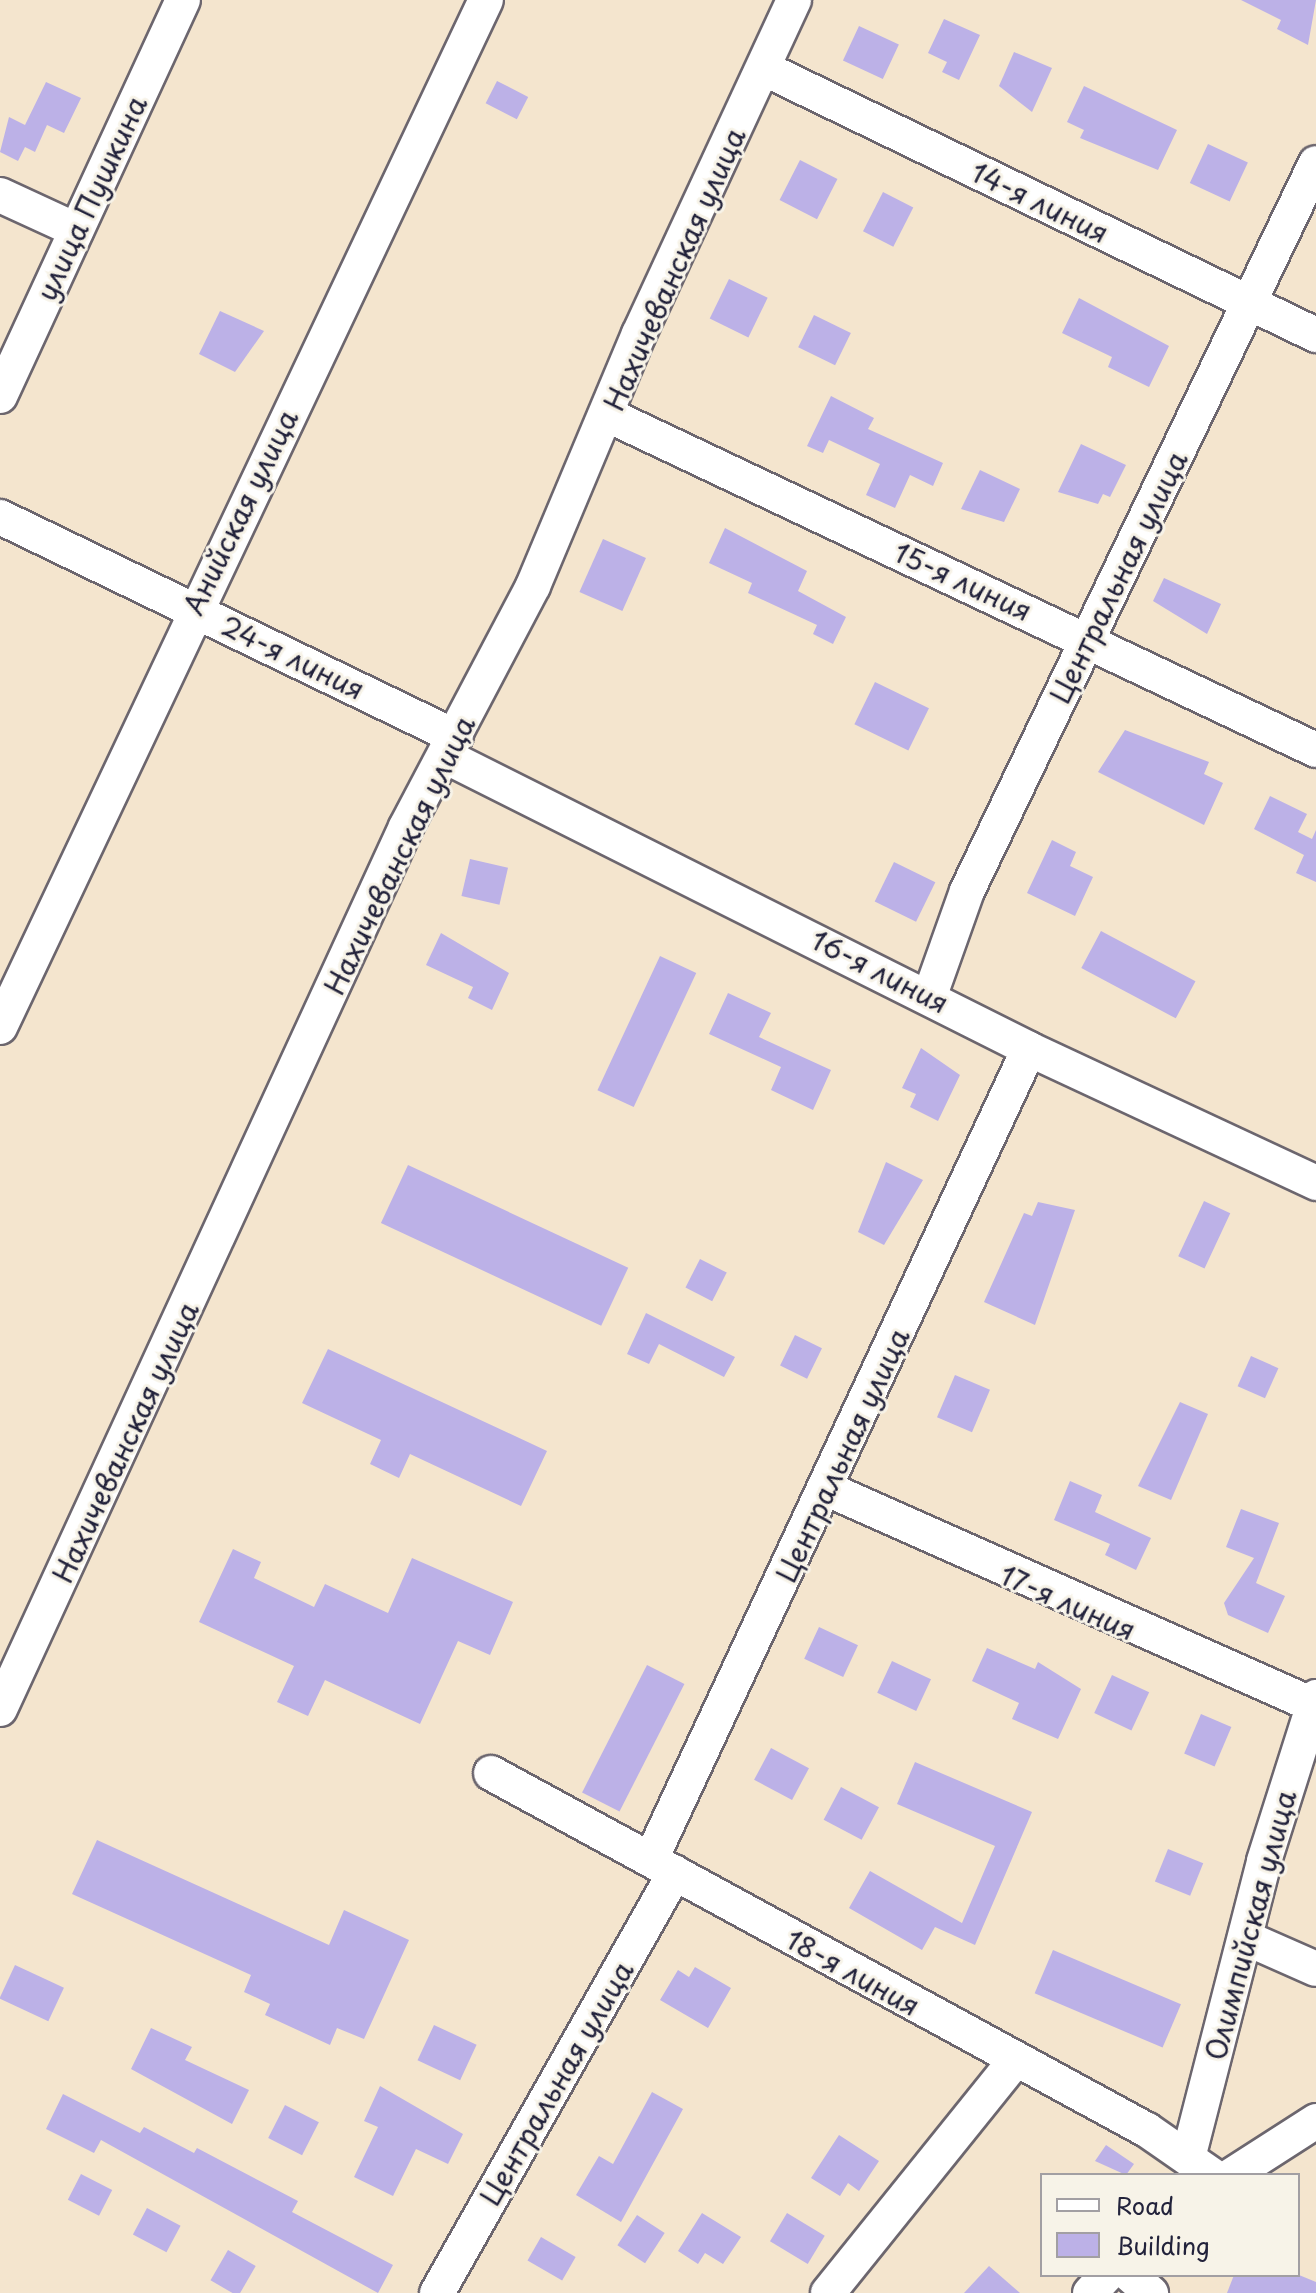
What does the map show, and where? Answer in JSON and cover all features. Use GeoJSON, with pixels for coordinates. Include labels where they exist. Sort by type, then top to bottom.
{"type":"FeatureCollection","features":[{"type":"Feature","properties":{"kind":"street","name":"улица Пушкина"},"geometry":{"type":"LineString","coordinates":[[0,396],[183,0]]}},
{"type":"Feature","properties":{"kind":"street","name":"Анийская улица"},"geometry":{"type":"LineString","coordinates":[[0,1027],[194,609],[486,0]]}},
{"type":"Feature","properties":{"kind":"street","name":"Нахичеванская улица"},"geometry":{"type":"LineString","coordinates":[[0,1709],[608,415],[639,334],[765,69],[794,0]]}},
{"type":"Feature","properties":{"kind":"street","name":"14-я линия"},"geometry":{"type":"LineString","coordinates":[[765,69],[1316,335]]}},
{"type":"Feature","properties":{"kind":"street","name":"Центральная улица"},"geometry":{"type":"LineString","coordinates":[[930,995],[967,891],[1316,163]]}},
{"type":"Feature","properties":{"kind":"street"},"geometry":{"type":"LineString","coordinates":[[0,195],[76,230]]}},
{"type":"Feature","properties":{"kind":"street","name":"15-я линия"},"geometry":{"type":"LineString","coordinates":[[608,415],[1088,639],[1316,750]]}},
{"type":"Feature","properties":{"kind":"street","name":"24-я линия"},"geometry":{"type":"LineString","coordinates":[[0,517],[194,609],[450,746]]}},
{"type":"Feature","properties":{"kind":"street","name":"16-я линия"},"geometry":{"type":"LineString","coordinates":[[450,746],[1029,1049],[1316,1183]]}},
{"type":"Feature","properties":{"kind":"street","name":"Центральная улица"},"geometry":{"type":"LineString","coordinates":[[437,2293],[663,1866],[827,1489],[1029,1049]]}},
{"type":"Feature","properties":{"kind":"street","name":"17-я линия"},"geometry":{"type":"LineString","coordinates":[[827,1489],[1314,1701]]}},
{"type":"Feature","properties":{"kind":"street","name":"Олимпийская улица"},"geometry":{"type":"LineString","coordinates":[[1200,2165],[1264,1861],[1314,1701]]}},
{"type":"Feature","properties":{"kind":"street","name":"18-я линия"},"geometry":{"type":"LineString","coordinates":[[491,1773],[533,1802],[663,1866],[1200,2165]]}},
{"type":"Feature","properties":{"kind":"street"},"geometry":{"type":"LineString","coordinates":[[1248,1939],[1316,1969]]}},
{"type":"Feature","properties":{"kind":"street"},"geometry":{"type":"LineString","coordinates":[[828,2293],[1014,2062]]}},
{"type":"Feature","properties":{"kind":"street"},"geometry":{"type":"LineString","coordinates":[[1235,2173],[1316,2121]]}},
{"type":"Feature","properties":{"kind":"street"},"geometry":{"type":"LineString","coordinates":[[1090,2293],[1105,2277]]}},
{"type":"Feature","properties":{"kind":"street"},"geometry":{"type":"LineString","coordinates":[[1132,2277],[1151,2293]]}},
{"type":"Feature","properties":{"kind":"building"},"geometry":{"type":"Polygon","coordinates":[[[1241,0],[1316,0],[1308,45],[1277,29],[1281,20],[1241,0]]]}},
{"type":"Feature","properties":{"kind":"building"},"geometry":{"type":"Polygon","coordinates":[[[944,19],[980,35],[959,80],[942,72],[947,62],[928,53],[944,19]]]}},
{"type":"Feature","properties":{"kind":"building"},"geometry":{"type":"Polygon","coordinates":[[[859,26],[899,45],[883,79],[843,60],[859,26]]]}},
{"type":"Feature","properties":{"kind":"building"},"geometry":{"type":"Polygon","coordinates":[[[1014,52],[1052,68],[1032,112],[999,86],[1014,52]]]}},
{"type":"Feature","properties":{"kind":"building"},"geometry":{"type":"Polygon","coordinates":[[[497,81],[528,97],[517,119],[486,103],[497,81]]]}},
{"type":"Feature","properties":{"kind":"building"},"geometry":{"type":"Polygon","coordinates":[[[46,82],[81,98],[64,133],[47,125],[35,152],[25,147],[18,161],[0,152],[9,117],[25,125],[46,82]]]}},
{"type":"Feature","properties":{"kind":"building"},"geometry":{"type":"Polygon","coordinates":[[[1084,86],[1177,130],[1158,170],[1080,138],[1084,130],[1067,122],[1084,86]]]}},
{"type":"Feature","properties":{"kind":"building"},"geometry":{"type":"Polygon","coordinates":[[[1208,144],[1248,163],[1230,202],[1190,183],[1208,144]]]}},
{"type":"Feature","properties":{"kind":"building"},"geometry":{"type":"Polygon","coordinates":[[[800,160],[837,179],[817,219],[780,200],[800,160]]]}},
{"type":"Feature","properties":{"kind":"building"},"geometry":{"type":"Polygon","coordinates":[[[883,192],[913,207],[893,247],[863,231],[883,192]]]}},
{"type":"Feature","properties":{"kind":"building"},"geometry":{"type":"Polygon","coordinates":[[[729,279],[768,298],[748,337],[710,319],[729,279]]]}},
{"type":"Feature","properties":{"kind":"building"},"geometry":{"type":"Polygon","coordinates":[[[1079,298],[1169,346],[1149,387],[1108,367],[1112,357],[1062,333],[1079,298]]]}},
{"type":"Feature","properties":{"kind":"building"},"geometry":{"type":"Polygon","coordinates":[[[220,311],[264,331],[235,372],[199,354],[220,311]]]}},
{"type":"Feature","properties":{"kind":"building"},"geometry":{"type":"Polygon","coordinates":[[[814,315],[851,333],[835,365],[798,347],[814,315]]]}},
{"type":"Feature","properties":{"kind":"building"},"geometry":{"type":"Polygon","coordinates":[[[831,396],[874,418],[868,429],[943,463],[933,486],[910,475],[895,508],[866,495],[880,464],[829,440],[823,453],[807,446],[831,396]]]}},
{"type":"Feature","properties":{"kind":"building"},"geometry":{"type":"Polygon","coordinates":[[[1081,444],[1126,465],[1110,497],[1103,494],[1098,504],[1058,492],[1081,444]]]}},
{"type":"Feature","properties":{"kind":"building"},"geometry":{"type":"Polygon","coordinates":[[[980,470],[1020,489],[1004,522],[961,509],[980,470]]]}},
{"type":"Feature","properties":{"kind":"building"},"geometry":{"type":"Polygon","coordinates":[[[725,528],[807,571],[798,591],[846,617],[833,644],[813,634],[817,625],[748,593],[752,583],[709,563],[725,528]]]}},
{"type":"Feature","properties":{"kind":"building"},"geometry":{"type":"Polygon","coordinates":[[[603,539],[646,558],[622,611],[579,592],[603,539]]]}},
{"type":"Feature","properties":{"kind":"building"},"geometry":{"type":"Polygon","coordinates":[[[1164,578],[1221,604],[1207,634],[1153,601],[1164,578]]]}},
{"type":"Feature","properties":{"kind":"building"},"geometry":{"type":"Polygon","coordinates":[[[875,682],[929,708],[908,751],[854,724],[875,682]]]}},
{"type":"Feature","properties":{"kind":"building"},"geometry":{"type":"Polygon","coordinates":[[[1125,730],[1209,762],[1204,774],[1223,783],[1204,825],[1098,772],[1125,730]]]}},
{"type":"Feature","properties":{"kind":"building"},"geometry":{"type":"Polygon","coordinates":[[[1270,796],[1307,814],[1298,832],[1312,839],[1316,830],[1316,882],[1296,873],[1304,855],[1254,829],[1270,796]]]}},
{"type":"Feature","properties":{"kind":"building"},"geometry":{"type":"Polygon","coordinates":[[[1052,840],[1076,852],[1070,866],[1093,877],[1075,916],[1027,893],[1052,840]]]}},
{"type":"Feature","properties":{"kind":"building"},"geometry":{"type":"Polygon","coordinates":[[[470,859],[508,868],[499,905],[461,896],[470,859]]]}},
{"type":"Feature","properties":{"kind":"building"},"geometry":{"type":"Polygon","coordinates":[[[894,862],[935,882],[916,922],[875,902],[894,862]]]}},
{"type":"Feature","properties":{"kind":"building"},"geometry":{"type":"Polygon","coordinates":[[[1101,931],[1195,981],[1176,1018],[1081,968],[1101,931]]]}},
{"type":"Feature","properties":{"kind":"building"},"geometry":{"type":"Polygon","coordinates":[[[441,933],[509,973],[492,1010],[468,998],[473,987],[426,965],[441,933]]]}},
{"type":"Feature","properties":{"kind":"building"},"geometry":{"type":"Polygon","coordinates":[[[660,956],[696,973],[634,1107],[597,1090],[660,956]]]}},
{"type":"Feature","properties":{"kind":"building"},"geometry":{"type":"Polygon","coordinates":[[[728,993],[771,1013],[759,1037],[831,1070],[813,1110],[771,1090],[781,1067],[709,1034],[728,993]]]}},
{"type":"Feature","properties":{"kind":"building"},"geometry":{"type":"Polygon","coordinates":[[[921,1048],[960,1075],[938,1121],[910,1107],[916,1094],[902,1088],[921,1048]]]}},
{"type":"Feature","properties":{"kind":"building"},"geometry":{"type":"Polygon","coordinates":[[[886,1162],[923,1180],[884,1245],[858,1232],[886,1162]]]}},
{"type":"Feature","properties":{"kind":"building"},"geometry":{"type":"Polygon","coordinates":[[[408,1165],[628,1268],[601,1326],[381,1223],[408,1165]]]}},
{"type":"Feature","properties":{"kind":"building"},"geometry":{"type":"Polygon","coordinates":[[[1204,1201],[1230,1213],[1205,1269],[1178,1256],[1204,1201]]]}},
{"type":"Feature","properties":{"kind":"building"},"geometry":{"type":"Polygon","coordinates":[[[1038,1202],[1075,1210],[1035,1325],[984,1302],[1024,1213],[1032,1216],[1038,1202]]]}},
{"type":"Feature","properties":{"kind":"building"},"geometry":{"type":"Polygon","coordinates":[[[700,1259],[727,1273],[712,1301],[685,1288],[700,1259]]]}},
{"type":"Feature","properties":{"kind":"building"},"geometry":{"type":"Polygon","coordinates":[[[646,1313],[735,1357],[724,1377],[659,1344],[649,1364],[627,1354],[646,1313]]]}},
{"type":"Feature","properties":{"kind":"building"},"geometry":{"type":"Polygon","coordinates":[[[795,1335],[822,1348],[807,1379],[780,1366],[795,1335]]]}},
{"type":"Feature","properties":{"kind":"building"},"geometry":{"type":"Polygon","coordinates":[[[328,1349],[547,1451],[521,1506],[410,1454],[399,1478],[370,1464],[381,1440],[302,1403],[328,1349]]]}},
{"type":"Feature","properties":{"kind":"building"},"geometry":{"type":"Polygon","coordinates":[[[1251,1356],[1278,1368],[1265,1398],[1238,1386],[1251,1356]]]}},
{"type":"Feature","properties":{"kind":"building"},"geometry":{"type":"Polygon","coordinates":[[[955,1375],[990,1390],[972,1432],[937,1417],[955,1375]]]}},
{"type":"Feature","properties":{"kind":"building"},"geometry":{"type":"Polygon","coordinates":[[[1180,1402],[1208,1414],[1171,1500],[1138,1486],[1180,1402]]]}},
{"type":"Feature","properties":{"kind":"building"},"geometry":{"type":"Polygon","coordinates":[[[1070,1481],[1102,1495],[1095,1512],[1151,1538],[1136,1570],[1105,1555],[1110,1544],[1054,1520],[1070,1481]]]}},
{"type":"Feature","properties":{"kind":"building"},"geometry":{"type":"Polygon","coordinates":[[[1241,1509],[1279,1523],[1256,1583],[1285,1596],[1268,1633],[1228,1615],[1224,1603],[1254,1558],[1226,1547],[1241,1509]]]}},
{"type":"Feature","properties":{"kind":"building"},"geometry":{"type":"Polygon","coordinates":[[[233,1549],[261,1562],[254,1578],[314,1607],[325,1584],[388,1613],[412,1558],[513,1602],[490,1655],[458,1641],[420,1724],[325,1680],[308,1716],[277,1702],[294,1666],[199,1622],[233,1549]]]}},
{"type":"Feature","properties":{"kind":"building"},"geometry":{"type":"Polygon","coordinates":[[[819,1627],[858,1645],[843,1677],[804,1659],[819,1627]]]}},
{"type":"Feature","properties":{"kind":"building"},"geometry":{"type":"Polygon","coordinates":[[[987,1648],[1035,1669],[1038,1662],[1081,1689],[1058,1739],[1012,1719],[1019,1703],[972,1681],[987,1648]]]}},
{"type":"Feature","properties":{"kind":"building"},"geometry":{"type":"Polygon","coordinates":[[[892,1661],[931,1679],[916,1711],[877,1693],[892,1661]]]}},
{"type":"Feature","properties":{"kind":"building"},"geometry":{"type":"Polygon","coordinates":[[[647,1665],[684,1684],[620,1811],[582,1792],[647,1665]]]}},
{"type":"Feature","properties":{"kind":"building"},"geometry":{"type":"Polygon","coordinates":[[[1112,1675],[1149,1692],[1131,1730],[1094,1713],[1112,1675]]]}},
{"type":"Feature","properties":{"kind":"building"},"geometry":{"type":"Polygon","coordinates":[[[1201,1714],[1231,1727],[1215,1766],[1184,1754],[1201,1714]]]}},
{"type":"Feature","properties":{"kind":"building"},"geometry":{"type":"Polygon","coordinates":[[[771,1748],[809,1768],[792,1800],[754,1780],[771,1748]]]}},
{"type":"Feature","properties":{"kind":"building"},"geometry":{"type":"Polygon","coordinates":[[[915,1762],[1032,1812],[975,1945],[935,1927],[922,1950],[849,1908],[870,1871],[962,1923],[995,1846],[897,1804],[915,1762]]]}},
{"type":"Feature","properties":{"kind":"building"},"geometry":{"type":"Polygon","coordinates":[[[841,1787],[879,1807],[862,1840],[824,1820],[841,1787]]]}},
{"type":"Feature","properties":{"kind":"building"},"geometry":{"type":"Polygon","coordinates":[[[97,1840],[329,1945],[344,1910],[409,1940],[364,2039],[337,2028],[330,2045],[265,2015],[270,2004],[244,1992],[251,1975],[72,1894],[97,1840]]]}},
{"type":"Feature","properties":{"kind":"building"},"geometry":{"type":"Polygon","coordinates":[[[1168,1849],[1203,1863],[1190,1896],[1155,1881],[1168,1849]]]}},
{"type":"Feature","properties":{"kind":"building"},"geometry":{"type":"Polygon","coordinates":[[[1053,1950],[1181,2004],[1163,2048],[1035,1993],[1053,1950]]]}},
{"type":"Feature","properties":{"kind":"building"},"geometry":{"type":"Polygon","coordinates":[[[15,1965],[64,1988],[48,2021],[0,1999],[15,1965]]]}},
{"type":"Feature","properties":{"kind":"building"},"geometry":{"type":"Polygon","coordinates":[[[695,1967],[731,1988],[708,2028],[660,2000],[678,1970],[689,1977],[695,1967]]]}},
{"type":"Feature","properties":{"kind":"building"},"geometry":{"type":"Polygon","coordinates":[[[434,2025],[477,2045],[460,2080],[418,2060],[434,2025]]]}},
{"type":"Feature","properties":{"kind":"building"},"geometry":{"type":"Polygon","coordinates":[[[151,2028],[192,2047],[185,2060],[249,2090],[232,2124],[131,2069],[151,2028]]]}},
{"type":"Feature","properties":{"kind":"building"},"geometry":{"type":"Polygon","coordinates":[[[380,2086],[463,2134],[448,2164],[416,2149],[393,2196],[354,2177],[378,2127],[364,2121],[380,2086]]]}},
{"type":"Feature","properties":{"kind":"building"},"geometry":{"type":"Polygon","coordinates":[[[652,2092],[683,2109],[621,2222],[576,2195],[599,2156],[613,2164],[652,2092]]]}},
{"type":"Feature","properties":{"kind":"building"},"geometry":{"type":"Polygon","coordinates":[[[63,2094],[140,2133],[144,2127],[194,2153],[197,2148],[298,2201],[292,2212],[393,2265],[378,2293],[101,2140],[94,2153],[46,2129],[63,2094]]]}},
{"type":"Feature","properties":{"kind":"building"},"geometry":{"type":"Polygon","coordinates":[[[285,2105],[319,2122],[302,2155],[268,2138],[285,2105]]]}},
{"type":"Feature","properties":{"kind":"building"},"geometry":{"type":"Polygon","coordinates":[[[839,2135],[879,2161],[859,2191],[848,2183],[840,2196],[811,2178],[839,2135]]]}},
{"type":"Feature","properties":{"kind":"building"},"geometry":{"type":"Polygon","coordinates":[[[1106,2145],[1134,2164],[1127,2173],[1122,2173],[1095,2161],[1106,2145]]]}},
{"type":"Feature","properties":{"kind":"building"},"geometry":{"type":"Polygon","coordinates":[[[81,2174],[112,2190],[99,2216],[68,2200],[81,2174]]]}},
{"type":"Feature","properties":{"kind":"building"},"geometry":{"type":"Polygon","coordinates":[[[147,2208],[181,2226],[166,2252],[133,2234],[147,2208]]]}},
{"type":"Feature","properties":{"kind":"building"},"geometry":{"type":"Polygon","coordinates":[[[702,2213],[741,2237],[723,2264],[705,2253],[698,2264],[678,2251],[702,2213]]]}},
{"type":"Feature","properties":{"kind":"building"},"geometry":{"type":"Polygon","coordinates":[[[787,2213],[825,2236],[808,2264],[770,2241],[787,2213]]]}},
{"type":"Feature","properties":{"kind":"building"},"geometry":{"type":"Polygon","coordinates":[[[637,2215],[665,2233],[645,2263],[617,2245],[637,2215]]]}},
{"type":"Feature","properties":{"kind":"building"},"geometry":{"type":"Polygon","coordinates":[[[541,2237],[576,2257],[562,2280],[528,2260],[541,2237]]]}},
{"type":"Feature","properties":{"kind":"building"},"geometry":{"type":"Polygon","coordinates":[[[228,2250],[256,2266],[240,2293],[232,2293],[210,2280],[228,2250]]]}},
{"type":"Feature","properties":{"kind":"building"},"geometry":{"type":"Polygon","coordinates":[[[989,2266],[1020,2293],[964,2293],[989,2266]]]}},
{"type":"Feature","properties":{"kind":"building"},"geometry":{"type":"Polygon","coordinates":[[[1300,2275],[1316,2282],[1316,2293],[1227,2293],[1233,2277],[1300,2275]]]}}]}
